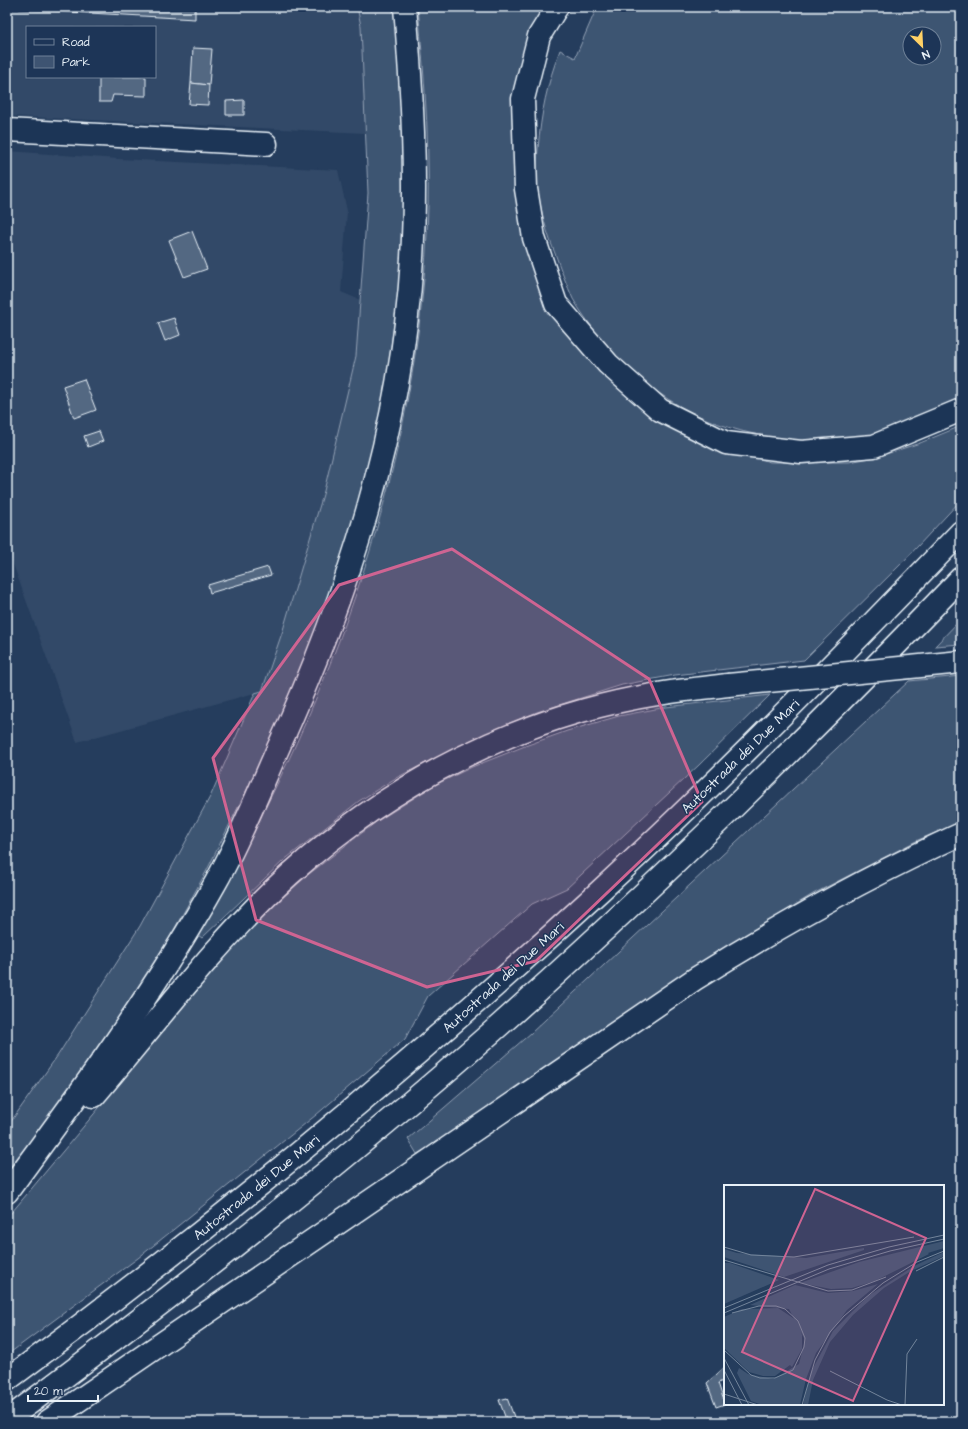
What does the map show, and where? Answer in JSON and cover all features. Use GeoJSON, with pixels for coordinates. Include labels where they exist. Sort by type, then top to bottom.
{"type":"FeatureCollection","features":[{"type":"Feature","properties":{"kind":"main road"},"geometry":{"type":"LineString","coordinates":[[7,1192],[93,1075],[166,965],[217,880],[307,685],[344,589],[369,509],[388,430],[403,347],[411,269],[415,179],[412,89],[405,7]]}},
{"type":"Feature","properties":{"kind":"main road"},"geometry":{"type":"LineString","coordinates":[[557,7],[539,36],[522,99],[526,189],[534,238],[556,304],[608,364],[660,410],[726,443],[800,452],[874,446],[961,410]]}},
{"type":"Feature","properties":{"kind":"main road"},"geometry":{"type":"LineString","coordinates":[[7,130],[266,144]]}},
{"type":"Feature","properties":{"kind":"main road","name":"Autostrada dei Due Mari"},"geometry":{"type":"LineString","coordinates":[[7,1380],[89,1320],[220,1217],[478,1000],[603,888],[724,773],[961,532]]}},
{"type":"Feature","properties":{"kind":"main road"},"geometry":{"type":"LineString","coordinates":[[7,1420],[108,1345],[240,1242],[501,1024],[624,912],[747,795],[868,675],[961,578]]}},
{"type":"Feature","properties":{"kind":"main road"},"geometry":{"type":"LineString","coordinates":[[7,1196],[207,961],[288,876],[369,811],[408,785],[451,762],[495,742],[542,724],[591,709],[657,694],[728,685],[961,662]]}},
{"type":"Feature","properties":{"kind":"main road"},"geometry":{"type":"LineString","coordinates":[[47,1422],[623,1030],[695,979],[764,936],[830,899],[901,862],[961,834]]}},
{"type":"Feature","properties":{"kind":"highlighted area"},"geometry":{"type":"Polygon","coordinates":[[[452,549],[649,679],[702,802],[536,961],[427,987],[256,920],[213,758],[339,585],[452,549]]]}},
{"type":"Feature","properties":{"kind":"shaded area"},"geometry":{"type":"Polygon","coordinates":[[[7,7],[357,7],[361,26],[366,133],[7,116],[7,7]]]}},
{"type":"Feature","properties":{"kind":"shaded area"},"geometry":{"type":"Polygon","coordinates":[[[7,151],[118,159],[338,170],[347,211],[341,292],[360,300],[356,356],[324,491],[283,630],[262,691],[77,742],[7,547],[7,151]]]}},
{"type":"Feature","properties":{"kind":"green space"},"geometry":{"type":"Polygon","coordinates":[[[357,7],[395,7],[402,73],[404,225],[397,301],[387,377],[375,450],[331,597],[266,751],[206,872],[170,937],[84,1070],[7,1175],[7,1127],[58,1055],[140,926],[211,795],[255,693],[262,691],[283,630],[324,491],[356,356],[368,193],[361,26],[357,7]]]}},
{"type":"Feature","properties":{"kind":"green space"},"geometry":{"type":"Polygon","coordinates":[[[418,7],[551,7],[516,175],[577,342],[733,451],[770,462],[849,462],[876,457],[920,443],[961,426],[961,500],[903,562],[804,660],[675,675],[622,685],[537,712],[469,741],[394,779],[359,801],[283,861],[202,938],[198,935],[201,927],[246,846],[287,763],[324,679],[356,594],[383,506],[404,417],[419,326],[428,206],[427,120],[418,7]]]}},
{"type":"Feature","properties":{"kind":"green space"},"geometry":{"type":"Polygon","coordinates":[[[597,7],[961,7],[961,406],[871,435],[852,439],[807,442],[757,435],[730,428],[680,406],[657,392],[636,375],[616,356],[597,334],[573,299],[562,273],[544,221],[537,185],[537,158],[545,99],[560,50],[575,58],[597,7]]]}},
{"type":"Feature","properties":{"kind":"green space"},"geometry":{"type":"Polygon","coordinates":[[[961,619],[961,644],[935,646],[961,619]]]}},
{"type":"Feature","properties":{"kind":"green space"},"geometry":{"type":"Polygon","coordinates":[[[961,676],[961,822],[918,840],[813,894],[709,958],[442,1140],[417,1154],[408,1139],[531,1033],[909,681],[961,676]]]}},
{"type":"Feature","properties":{"kind":"green space"},"geometry":{"type":"Polygon","coordinates":[[[770,695],[699,765],[567,888],[532,904],[428,996],[405,1039],[316,1115],[138,1258],[7,1355],[7,1218],[231,950],[273,906],[309,874],[376,822],[433,786],[472,767],[525,746],[567,731],[619,716],[666,707],[770,695]]]}},
{"type":"Feature","properties":{"kind":"building"},"geometry":{"type":"Polygon","coordinates":[[[19,7],[195,7],[195,19],[19,9],[19,7]]]}},
{"type":"Feature","properties":{"kind":"building"},"geometry":{"type":"Polygon","coordinates":[[[193,48],[212,49],[209,85],[191,83],[193,48]]]}},
{"type":"Feature","properties":{"kind":"building"},"geometry":{"type":"Polygon","coordinates":[[[99,78],[146,78],[146,96],[113,95],[111,102],[99,102],[99,78]]]}},
{"type":"Feature","properties":{"kind":"building"},"geometry":{"type":"Polygon","coordinates":[[[191,83],[209,85],[208,105],[189,104],[191,83]]]}},
{"type":"Feature","properties":{"kind":"building"},"geometry":{"type":"Polygon","coordinates":[[[244,100],[244,115],[226,115],[226,101],[244,100]]]}},
{"type":"Feature","properties":{"kind":"building"},"geometry":{"type":"Polygon","coordinates":[[[192,231],[207,269],[184,277],[169,240],[192,231]]]}},
{"type":"Feature","properties":{"kind":"building"},"geometry":{"type":"Polygon","coordinates":[[[174,318],[180,335],[165,341],[158,323],[174,318]]]}},
{"type":"Feature","properties":{"kind":"building"},"geometry":{"type":"Polygon","coordinates":[[[84,379],[96,410],[74,418],[63,386],[84,379]]]}},
{"type":"Feature","properties":{"kind":"building"},"geometry":{"type":"Polygon","coordinates":[[[99,431],[103,441],[88,447],[84,436],[99,431]]]}},
{"type":"Feature","properties":{"kind":"building"},"geometry":{"type":"Polygon","coordinates":[[[268,567],[271,575],[210,593],[208,585],[268,567]]]}},
{"type":"Feature","properties":{"kind":"building"},"geometry":{"type":"Polygon","coordinates":[[[724,1368],[724,1380],[718,1383],[724,1404],[716,1407],[707,1383],[724,1368]]]}},
{"type":"Feature","properties":{"kind":"building"},"geometry":{"type":"Polygon","coordinates":[[[507,1398],[516,1422],[507,1422],[499,1400],[507,1398]]]}}]}
